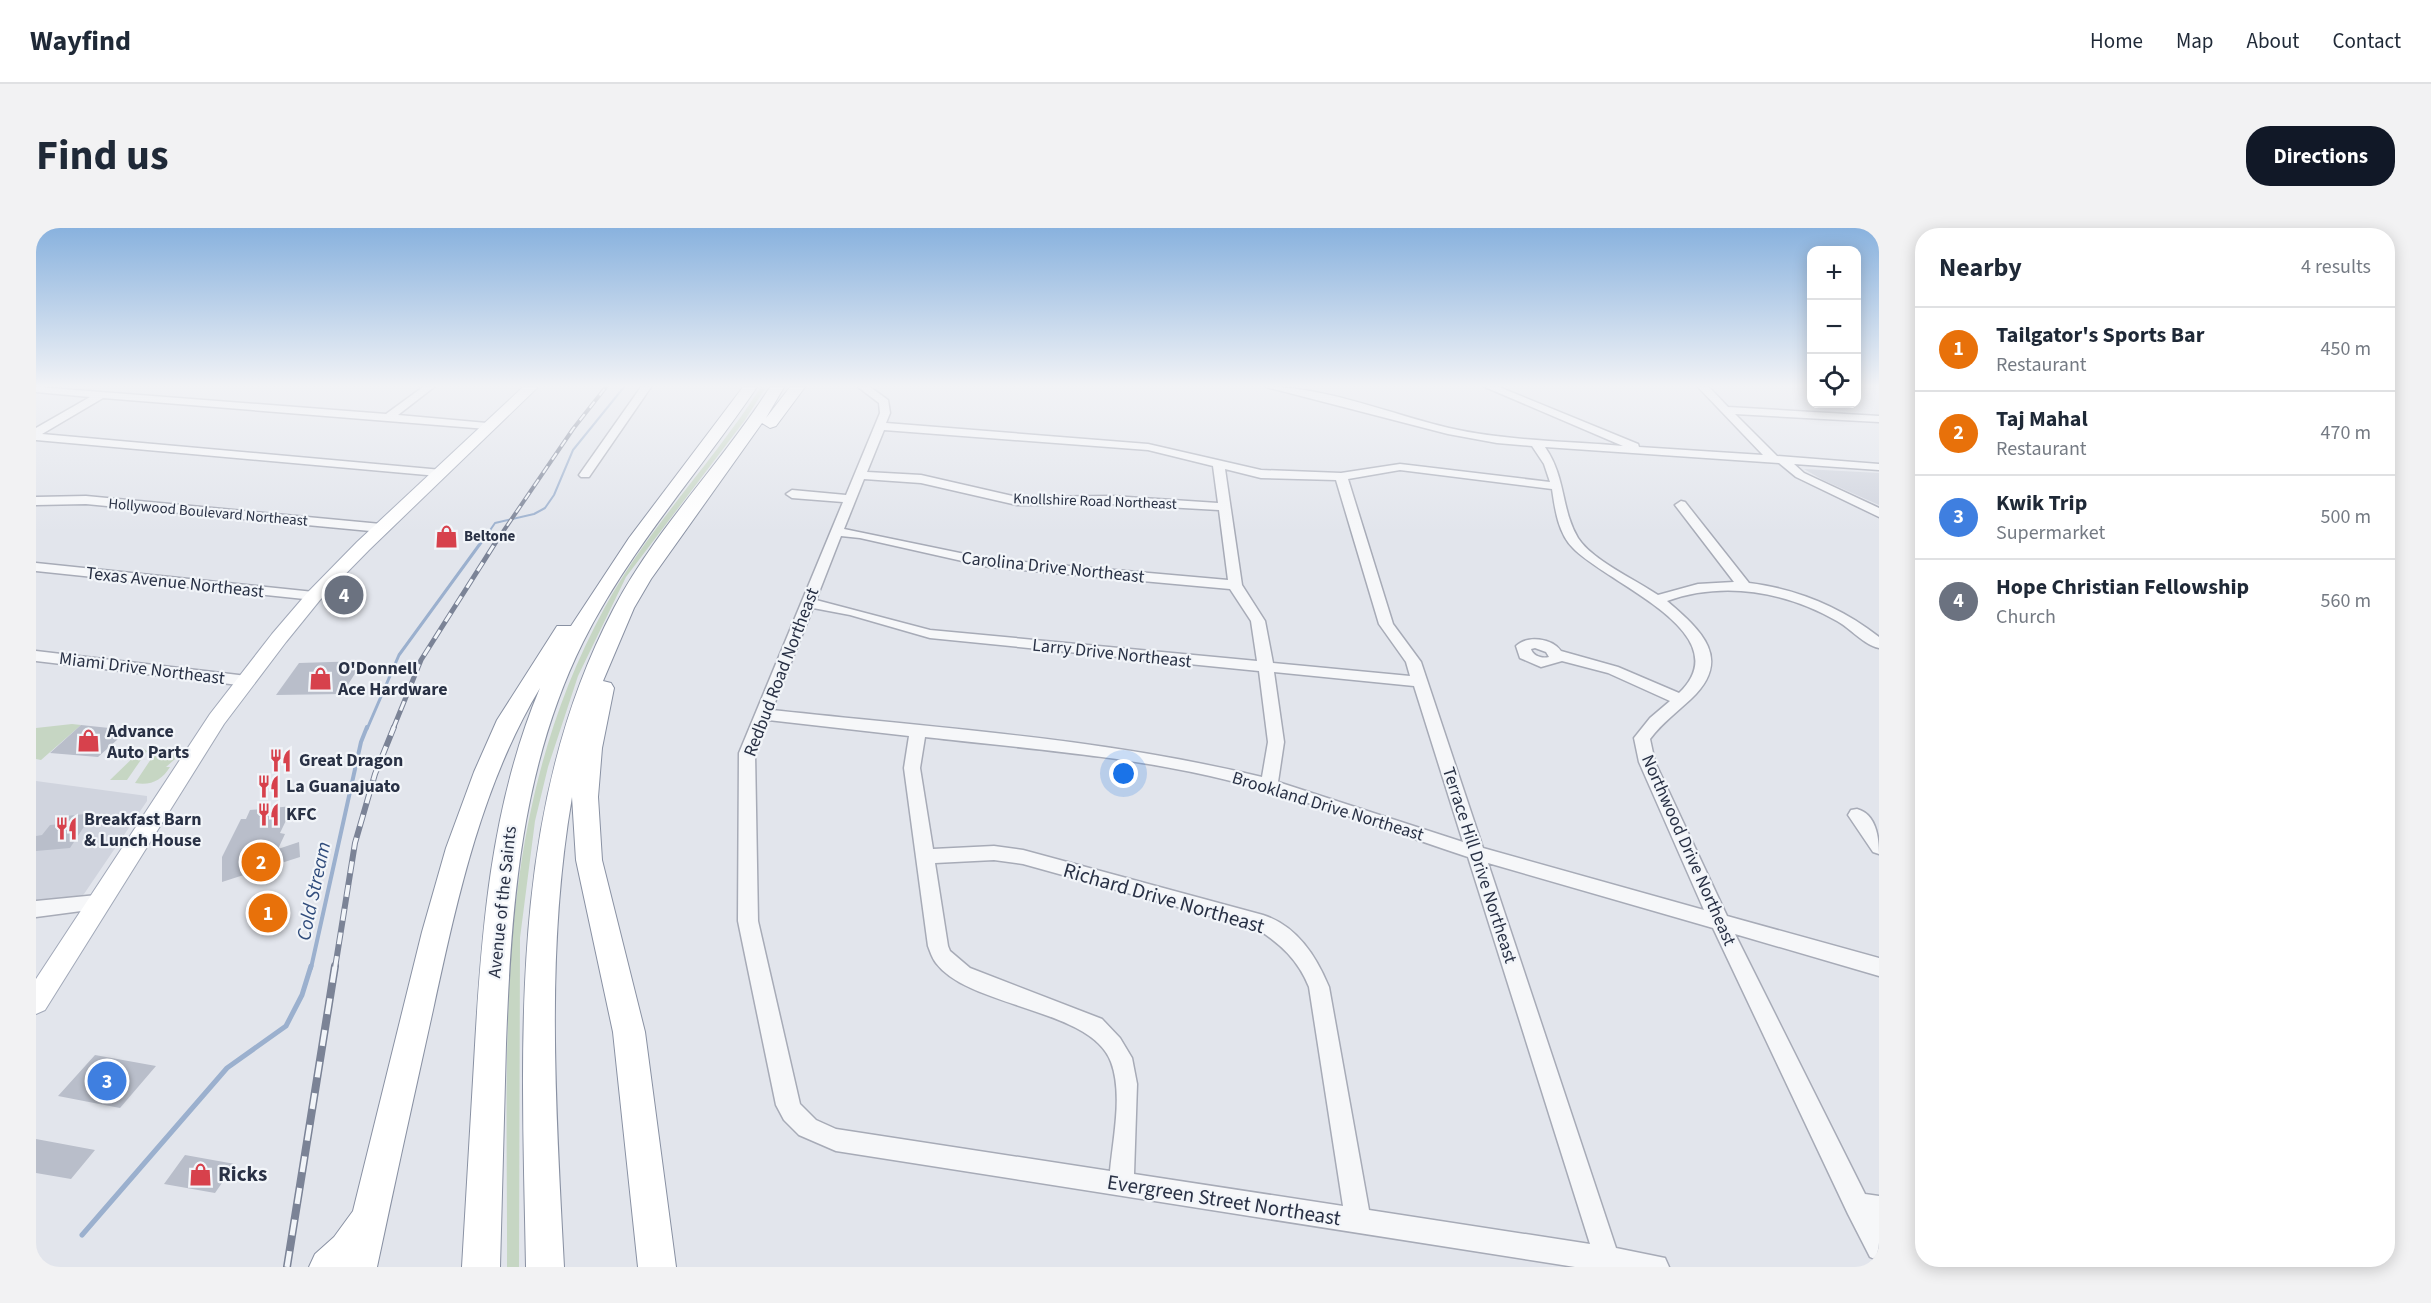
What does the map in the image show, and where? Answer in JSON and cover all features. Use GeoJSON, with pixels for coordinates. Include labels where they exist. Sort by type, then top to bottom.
{"type":"FeatureCollection","features":[{"type":"Feature","properties":{"kind":"highway","name":"Avenue of the Saints"},"geometry":{"type":"LineString","coordinates":[[482,1267],[495,942],[510,825],[532,741],[559,670],[595,600],[627,551],[715,435]]}},
{"type":"Feature","properties":{"kind":"highway"},"geometry":{"type":"LineString","coordinates":[[545,1267],[540,936],[548,859],[558,801],[582,709],[607,642],[624,607],[662,546],[742,435]]}},
{"type":"Feature","properties":{"kind":"highway"},"geometry":{"type":"LineString","coordinates":[[694,503],[744,456],[760,435]]}},
{"type":"Feature","properties":{"kind":"highway"},"geometry":{"type":"LineString","coordinates":[[358,1267],[374,1208],[436,932],[459,848],[486,772],[522,696],[575,612],[595,582],[627,551]]}},
{"type":"Feature","properties":{"kind":"highway"},"geometry":{"type":"LineString","coordinates":[[624,607],[619,641],[601,696],[590,748],[585,797],[589,860],[629,1032],[657,1267]]}},
{"type":"Feature","properties":{"kind":"highway"},"geometry":{"type":"LineString","coordinates":[[328,1267],[352,1243],[374,1208]]}},
{"type":"Feature","properties":{"kind":"main road"},"geometry":{"type":"LineString","coordinates":[[36,1002],[216,719],[314,597],[381,528],[477,435]]}},
{"type":"Feature","properties":{"kind":"street"},"geometry":{"type":"LineString","coordinates":[[41,435],[438,472]]}},
{"type":"Feature","properties":{"kind":"street"},"geometry":{"type":"LineString","coordinates":[[585,475],[612,435]]}},
{"type":"Feature","properties":{"kind":"street","name":"Redbud Road Northeast"},"geometry":{"type":"LineString","coordinates":[[796,1120],[787,1105],[748,921],[747,753],[875,435]]}},
{"type":"Feature","properties":{"kind":"street"},"geometry":{"type":"LineString","coordinates":[[1001,435],[1148,447],[1261,474],[1341,477],[1382,468],[1400,467],[1557,486]]}},
{"type":"Feature","properties":{"kind":"street"},"geometry":{"type":"LineString","coordinates":[[1481,435],[1536,443],[1879,467]]}},
{"type":"Feature","properties":{"kind":"street"},"geometry":{"type":"LineString","coordinates":[[1610,435],[1648,451]]}},
{"type":"Feature","properties":{"kind":"street"},"geometry":{"type":"LineString","coordinates":[[1751,435],[1778,461],[1800,475],[1879,513]]}},
{"type":"Feature","properties":{"kind":"street","name":"Northwood Drive Northeast"},"geometry":{"type":"LineString","coordinates":[[1536,443],[1546,457],[1557,486],[1568,531],[1576,544],[1603,566],[1674,613],[1694,634],[1706,663],[1700,679],[1652,722],[1642,738],[1645,754],[1720,922],[1868,1206],[1879,1248]]}},
{"type":"Feature","properties":{"kind":"street"},"geometry":{"type":"LineString","coordinates":[[1219,464],[1235,585],[1258,621],[1266,668],[1276,742],[1269,785]]}},
{"type":"Feature","properties":{"kind":"street","name":"Knollshire Road Northeast"},"geometry":{"type":"LineString","coordinates":[[859,475],[921,479],[1017,501],[1112,500],[1224,507]]}},
{"type":"Feature","properties":{"kind":"street","name":"Terrace Hill Drive Northeast"},"geometry":{"type":"LineString","coordinates":[[1341,477],[1386,624],[1413,662],[1420,682],[1607,1259]]}},
{"type":"Feature","properties":{"kind":"street"},"geometry":{"type":"LineString","coordinates":[[792,494],[849,499]]}},
{"type":"Feature","properties":{"kind":"street","name":"Hollywood Boulevard Northeast"},"geometry":{"type":"LineString","coordinates":[[36,501],[86,500],[381,528]]}},
{"type":"Feature","properties":{"kind":"street"},"geometry":{"type":"LineString","coordinates":[[1681,505],[1745,587]]}},
{"type":"Feature","properties":{"kind":"street","name":"Carolina Drive Northeast"},"geometry":{"type":"LineString","coordinates":[[836,532],[860,534],[988,563],[1235,585]]}},
{"type":"Feature","properties":{"kind":"street","name":"Texas Avenue Northeast"},"geometry":{"type":"LineString","coordinates":[[36,567],[314,597]]}},
{"type":"Feature","properties":{"kind":"street"},"geometry":{"type":"LineString","coordinates":[[1655,601],[1701,587],[1745,587],[1805,601],[1857,627],[1879,644]]}},
{"type":"Feature","properties":{"kind":"street","name":"Larry Drive Northeast"},"geometry":{"type":"LineString","coordinates":[[808,603],[860,612],[903,628],[930,634],[1420,682]]}},
{"type":"Feature","properties":{"kind":"street"},"geometry":{"type":"LineString","coordinates":[[1557,655],[1613,670],[1680,699]]}},
{"type":"Feature","properties":{"kind":"street","name":"Miami Drive Northeast"},"geometry":{"type":"LineString","coordinates":[[36,656],[247,681]]}},
{"type":"Feature","properties":{"kind":"street","name":"Brookland Drive Northeast"},"geometry":{"type":"LineString","coordinates":[[762,714],[1123,754],[1178,763],[1269,785],[1476,853],[1879,968]]}},
{"type":"Feature","properties":{"kind":"street"},"geometry":{"type":"LineString","coordinates":[[918,732],[912,768],[938,946],[943,957],[963,974],[1094,1026],[1109,1040],[1121,1059],[1125,1078],[1121,1185]]}},
{"type":"Feature","properties":{"kind":"street"},"geometry":{"type":"LineString","coordinates":[[1857,815],[1879,847]]}},
{"type":"Feature","properties":{"kind":"street","name":"Richard Drive Northeast"},"geometry":{"type":"LineString","coordinates":[[924,857],[994,853],[1023,857],[1263,923],[1282,934],[1300,949],[1310,964],[1319,987],[1358,1220]]}},
{"type":"Feature","properties":{"kind":"street"},"geometry":{"type":"LineString","coordinates":[[36,909],[97,903]]}},
{"type":"Feature","properties":{"kind":"street","name":"Evergreen Street Northeast"},"geometry":{"type":"LineString","coordinates":[[796,1120],[814,1134],[836,1140],[1656,1267]]}},
{"type":"Feature","properties":{"kind":"shaded area"},"geometry":{"type":"Polygon","coordinates":[[[1804,469],[1879,473],[1879,505],[1823,480],[1804,469]]]}},
{"type":"Feature","properties":{"kind":"shaded area"},"geometry":{"type":"Polygon","coordinates":[[[36,781],[147,796],[147,801],[79,898],[36,904],[36,781]]]}},
{"type":"Feature","properties":{"kind":"green space"},"geometry":{"type":"Polygon","coordinates":[[[727,435],[733,435],[626,577],[578,676],[548,767],[535,821],[520,938],[519,1267],[507,1267],[508,1013],[513,930],[524,848],[541,767],[568,687],[605,607],[641,550],[727,435]]]}},
{"type":"Feature","properties":{"kind":"green space"},"geometry":{"type":"Polygon","coordinates":[[[81,725],[41,760],[36,759],[36,728],[81,725]]]}},
{"type":"Feature","properties":{"kind":"green space"},"geometry":{"type":"Polygon","coordinates":[[[163,747],[177,752],[175,759],[166,767],[170,767],[167,772],[160,779],[151,783],[135,783],[157,750],[163,747]]]}},
{"type":"Feature","properties":{"kind":"green space"},"geometry":{"type":"Polygon","coordinates":[[[143,748],[147,751],[127,780],[110,780],[143,748]]]}},
{"type":"Feature","properties":{"kind":"building","name":"O'Donnell Ace Hardware"},"geometry":{"type":"Polygon","coordinates":[[[363,661],[342,694],[276,695],[299,663],[363,661]]]}},
{"type":"Feature","properties":{"kind":"building","name":"Advance Auto Parts"},"geometry":{"type":"Polygon","coordinates":[[[81,725],[128,730],[98,757],[50,753],[81,725]]]}},
{"type":"Feature","properties":{"kind":"building"},"geometry":{"type":"Polygon","coordinates":[[[293,806],[280,833],[285,834],[278,849],[299,842],[300,857],[222,882],[222,857],[241,819],[246,819],[250,810],[293,806]]]}},
{"type":"Feature","properties":{"kind":"building","name":"Breakfast Barn & Lunch House"},"geometry":{"type":"Polygon","coordinates":[[[93,813],[70,848],[36,851],[36,836],[42,835],[50,825],[61,824],[67,816],[93,813]]]}},
{"type":"Feature","properties":{"kind":"building"},"geometry":{"type":"Polygon","coordinates":[[[95,1055],[156,1066],[120,1108],[58,1096],[95,1055]]]}},
{"type":"Feature","properties":{"kind":"building"},"geometry":{"type":"Polygon","coordinates":[[[36,1139],[95,1150],[71,1179],[36,1173],[36,1139]]]}},
{"type":"Feature","properties":{"kind":"building","name":"Ricks"},"geometry":{"type":"Polygon","coordinates":[[[185,1155],[235,1164],[215,1193],[164,1184],[185,1155]]]}},
{"type":"Feature","properties":{"kind":"waterway","name":"Cold Stream"},"geometry":{"type":"LineString","coordinates":[[484,539],[495,523],[534,514],[545,508],[554,495],[573,450],[585,435]]}},
{"type":"Feature","properties":{"kind":"waterway","name":"Cold Stream"},"geometry":{"type":"LineString","coordinates":[[367,729],[399,655],[485,537]]}},
{"type":"Feature","properties":{"kind":"waterway","name":"Cold Stream"},"geometry":{"type":"LineString","coordinates":[[311,968],[361,742],[367,727]]}},
{"type":"Feature","properties":{"kind":"waterway","name":"Cold Stream"},"geometry":{"type":"LineString","coordinates":[[82,1235],[227,1068],[286,1026],[302,995],[311,966]]}},
{"type":"Feature","properties":{"kind":"railway"},"geometry":{"type":"LineString","coordinates":[[498,539],[569,435]]}},
{"type":"Feature","properties":{"kind":"railway"},"geometry":{"type":"LineString","coordinates":[[393,729],[421,660],[499,537]]}},
{"type":"Feature","properties":{"kind":"railway"},"geometry":{"type":"LineString","coordinates":[[335,968],[355,843],[375,774],[394,727]]}},
{"type":"Feature","properties":{"kind":"railway"},"geometry":{"type":"LineString","coordinates":[[287,1267],[335,966]]}},
{"type":"Feature","properties":{"kind":"place","name":"Beltone"},"geometry":{"type":"Point","coordinates":[446,536]}},
{"type":"Feature","properties":{"kind":"place","name":"Hope Christian Fellowship"},"geometry":{"type":"Point","coordinates":[344,595]}},
{"type":"Feature","properties":{"kind":"place","name":"O'Donnell Ace Hardware"},"geometry":{"type":"Point","coordinates":[320,678]}},
{"type":"Feature","properties":{"kind":"place","name":"Advance Auto Parts"},"geometry":{"type":"Point","coordinates":[89,741]}},
{"type":"Feature","properties":{"kind":"place","name":"Great Dragon"},"geometry":{"type":"Point","coordinates":[281,760]}},
{"type":"Feature","properties":{"kind":"place","name":"La Guanajuato"},"geometry":{"type":"Point","coordinates":[268,786]}},
{"type":"Feature","properties":{"kind":"place","name":"KFC"},"geometry":{"type":"Point","coordinates":[268,814]}},
{"type":"Feature","properties":{"kind":"place","name":"Breakfast Barn & Lunch House"},"geometry":{"type":"Point","coordinates":[66,829]}},
{"type":"Feature","properties":{"kind":"place","name":"Taj Mahal"},"geometry":{"type":"Point","coordinates":[261,862]}},
{"type":"Feature","properties":{"kind":"place","name":"Tailgator's Sports Bar"},"geometry":{"type":"Point","coordinates":[268,913]}},
{"type":"Feature","properties":{"kind":"place","name":"Kwik Trip"},"geometry":{"type":"Point","coordinates":[107,1081]}},
{"type":"Feature","properties":{"kind":"place","name":"Ricks"},"geometry":{"type":"Point","coordinates":[200,1174]}}]}
